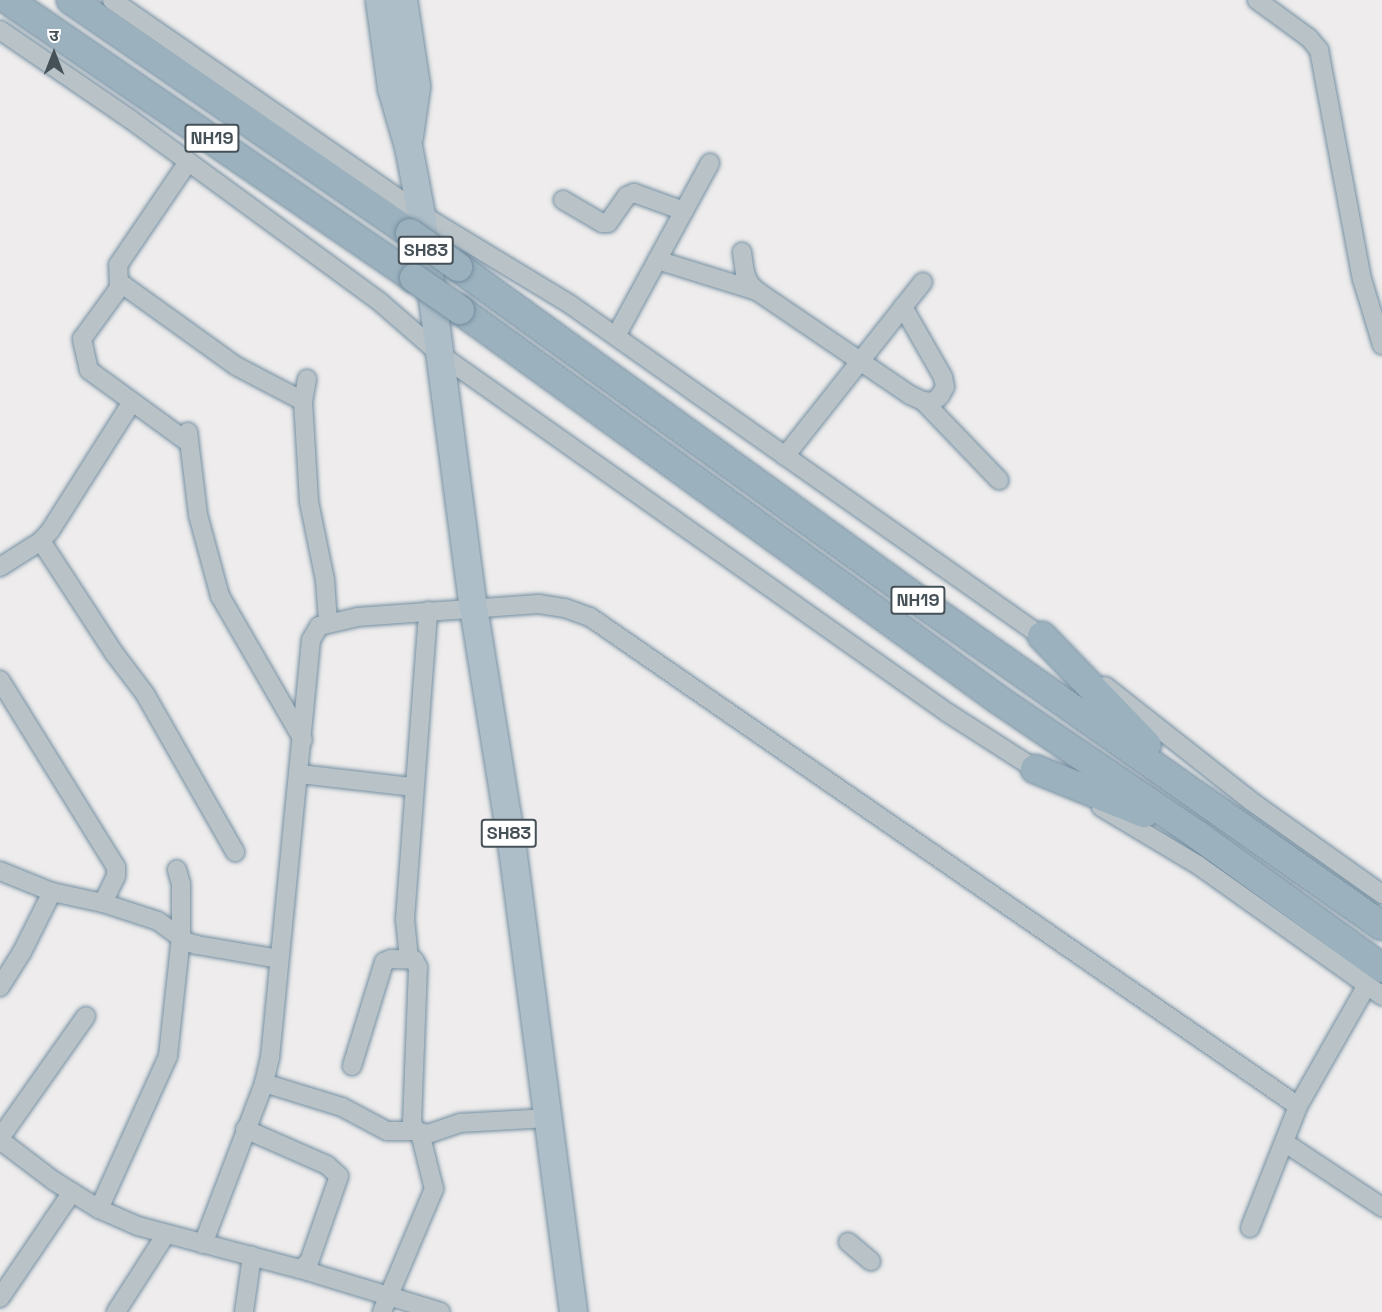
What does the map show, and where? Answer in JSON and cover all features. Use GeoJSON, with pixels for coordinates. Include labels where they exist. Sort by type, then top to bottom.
{"type":"FeatureCollection","features":[{"type":"Feature","properties":{"kind":"highway","name":"NH19"},"geometry":{"type":"LineString","coordinates":[[8,0],[460,310],[999,700],[1199,836],[1374,977]]}},
{"type":"Feature","properties":{"kind":"highway","name":"NH19"},"geometry":{"type":"LineString","coordinates":[[71,0],[415,223],[458,267],[921,602],[1382,926]]}},
{"type":"Feature","properties":{"kind":"highway"},"geometry":{"type":"LineString","coordinates":[[1042,636],[1192,792]]}},
{"type":"Feature","properties":{"kind":"highway"},"geometry":{"type":"LineString","coordinates":[[1035,769],[1199,836]]}},
{"type":"Feature","properties":{"kind":"main road","name":"SH83"},"geometry":{"type":"LineString","coordinates":[[379,0],[391,88],[408,146],[415,223],[441,355],[474,607],[512,848],[573,1312]]}},
{"type":"Feature","properties":{"kind":"main road","name":"SH83"},"geometry":{"type":"LineString","coordinates":[[403,0],[416,86],[408,146]]}},
{"type":"Feature","properties":{"kind":"street"},"geometry":{"type":"LineString","coordinates":[[112,0],[415,223],[571,305],[616,336],[1042,636],[1251,801],[1382,894]]}},
{"type":"Feature","properties":{"kind":"street"},"geometry":{"type":"LineString","coordinates":[[1257,0],[1303,34],[1319,50],[1362,279],[1382,345]]}},
{"type":"Feature","properties":{"kind":"street"},"geometry":{"type":"LineString","coordinates":[[0,30],[188,162],[380,302],[441,355],[948,713],[1035,769],[1198,864],[1374,977],[1382,996]]}},
{"type":"Feature","properties":{"kind":"street"},"geometry":{"type":"LineString","coordinates":[[119,288],[118,265],[188,162]]}},
{"type":"Feature","properties":{"kind":"street"},"geometry":{"type":"LineString","coordinates":[[616,336],[710,163]]}},
{"type":"Feature","properties":{"kind":"street"},"geometry":{"type":"LineString","coordinates":[[562,200],[602,223],[608,223],[627,196],[634,193],[684,211]]}},
{"type":"Feature","properties":{"kind":"street"},"geometry":{"type":"LineString","coordinates":[[742,252],[745,273],[749,283],[757,291],[860,363],[923,401],[999,480]]}},
{"type":"Feature","properties":{"kind":"street"},"geometry":{"type":"LineString","coordinates":[[657,260],[757,291]]}},
{"type":"Feature","properties":{"kind":"street"},"geometry":{"type":"LineString","coordinates":[[785,456],[923,282]]}},
{"type":"Feature","properties":{"kind":"street"},"geometry":{"type":"LineString","coordinates":[[303,401],[236,366],[122,284],[82,339],[89,370],[132,402],[188,435],[198,515],[220,596],[303,740]]}},
{"type":"Feature","properties":{"kind":"street"},"geometry":{"type":"LineString","coordinates":[[903,307],[942,377],[945,387],[933,402],[923,401]]}},
{"type":"Feature","properties":{"kind":"street"},"geometry":{"type":"LineString","coordinates":[[307,379],[303,401],[309,502],[325,580],[328,622]]}},
{"type":"Feature","properties":{"kind":"street"},"geometry":{"type":"LineString","coordinates":[[0,567],[41,541],[70,501],[132,402]]}},
{"type":"Feature","properties":{"kind":"street"},"geometry":{"type":"LineString","coordinates":[[41,541],[114,652],[145,694],[235,852]]}},
{"type":"Feature","properties":{"kind":"street"},"geometry":{"type":"LineString","coordinates":[[203,1244],[244,1129],[264,1083],[271,1047],[300,774],[311,640],[315,629],[328,622],[357,617],[539,604],[565,608],[590,617],[1298,1106]]}},
{"type":"Feature","properties":{"kind":"street"},"geometry":{"type":"LineString","coordinates":[[409,959],[405,919],[413,787],[428,611]]}},
{"type":"Feature","properties":{"kind":"street"},"geometry":{"type":"LineString","coordinates":[[0,680],[116,867],[116,876],[103,903]]}},
{"type":"Feature","properties":{"kind":"street"},"geometry":{"type":"LineString","coordinates":[[300,774],[413,787]]}},
{"type":"Feature","properties":{"kind":"street"},"geometry":{"type":"LineString","coordinates":[[99,1209],[168,1056],[181,937],[181,884],[177,870]]}},
{"type":"Feature","properties":{"kind":"street"},"geometry":{"type":"LineString","coordinates":[[0,871],[52,892],[103,903],[158,921],[197,945],[279,959]]}},
{"type":"Feature","properties":{"kind":"street"},"geometry":{"type":"LineString","coordinates":[[0,987],[22,952],[52,892]]}},
{"type":"Feature","properties":{"kind":"street"},"geometry":{"type":"LineString","coordinates":[[352,1066],[381,967],[386,960],[409,959],[417,963],[412,1122],[418,1132],[434,1190],[385,1304]]}},
{"type":"Feature","properties":{"kind":"street"},"geometry":{"type":"LineString","coordinates":[[1250,1228],[1298,1106],[1374,977]]}},
{"type":"Feature","properties":{"kind":"street"},"geometry":{"type":"LineString","coordinates":[[86,1016],[0,1139],[72,1192],[99,1209],[138,1226],[300,1269],[385,1304],[441,1312]]}},
{"type":"Feature","properties":{"kind":"street"},"geometry":{"type":"LineString","coordinates":[[264,1083],[342,1107],[387,1131],[436,1132],[460,1123],[548,1118]]}},
{"type":"Feature","properties":{"kind":"street"},"geometry":{"type":"LineString","coordinates":[[244,1129],[327,1165],[339,1176],[309,1262],[300,1269]]}},
{"type":"Feature","properties":{"kind":"street"},"geometry":{"type":"LineString","coordinates":[[1284,1142],[1382,1207]]}},
{"type":"Feature","properties":{"kind":"street"},"geometry":{"type":"LineString","coordinates":[[0,1298],[72,1192]]}},
{"type":"Feature","properties":{"kind":"street"},"geometry":{"type":"LineString","coordinates":[[117,1312],[166,1234]]}},
{"type":"Feature","properties":{"kind":"street"},"geometry":{"type":"LineString","coordinates":[[848,1242],[871,1261]]}},
{"type":"Feature","properties":{"kind":"street"},"geometry":{"type":"LineString","coordinates":[[244,1312],[252,1256]]}}]}
